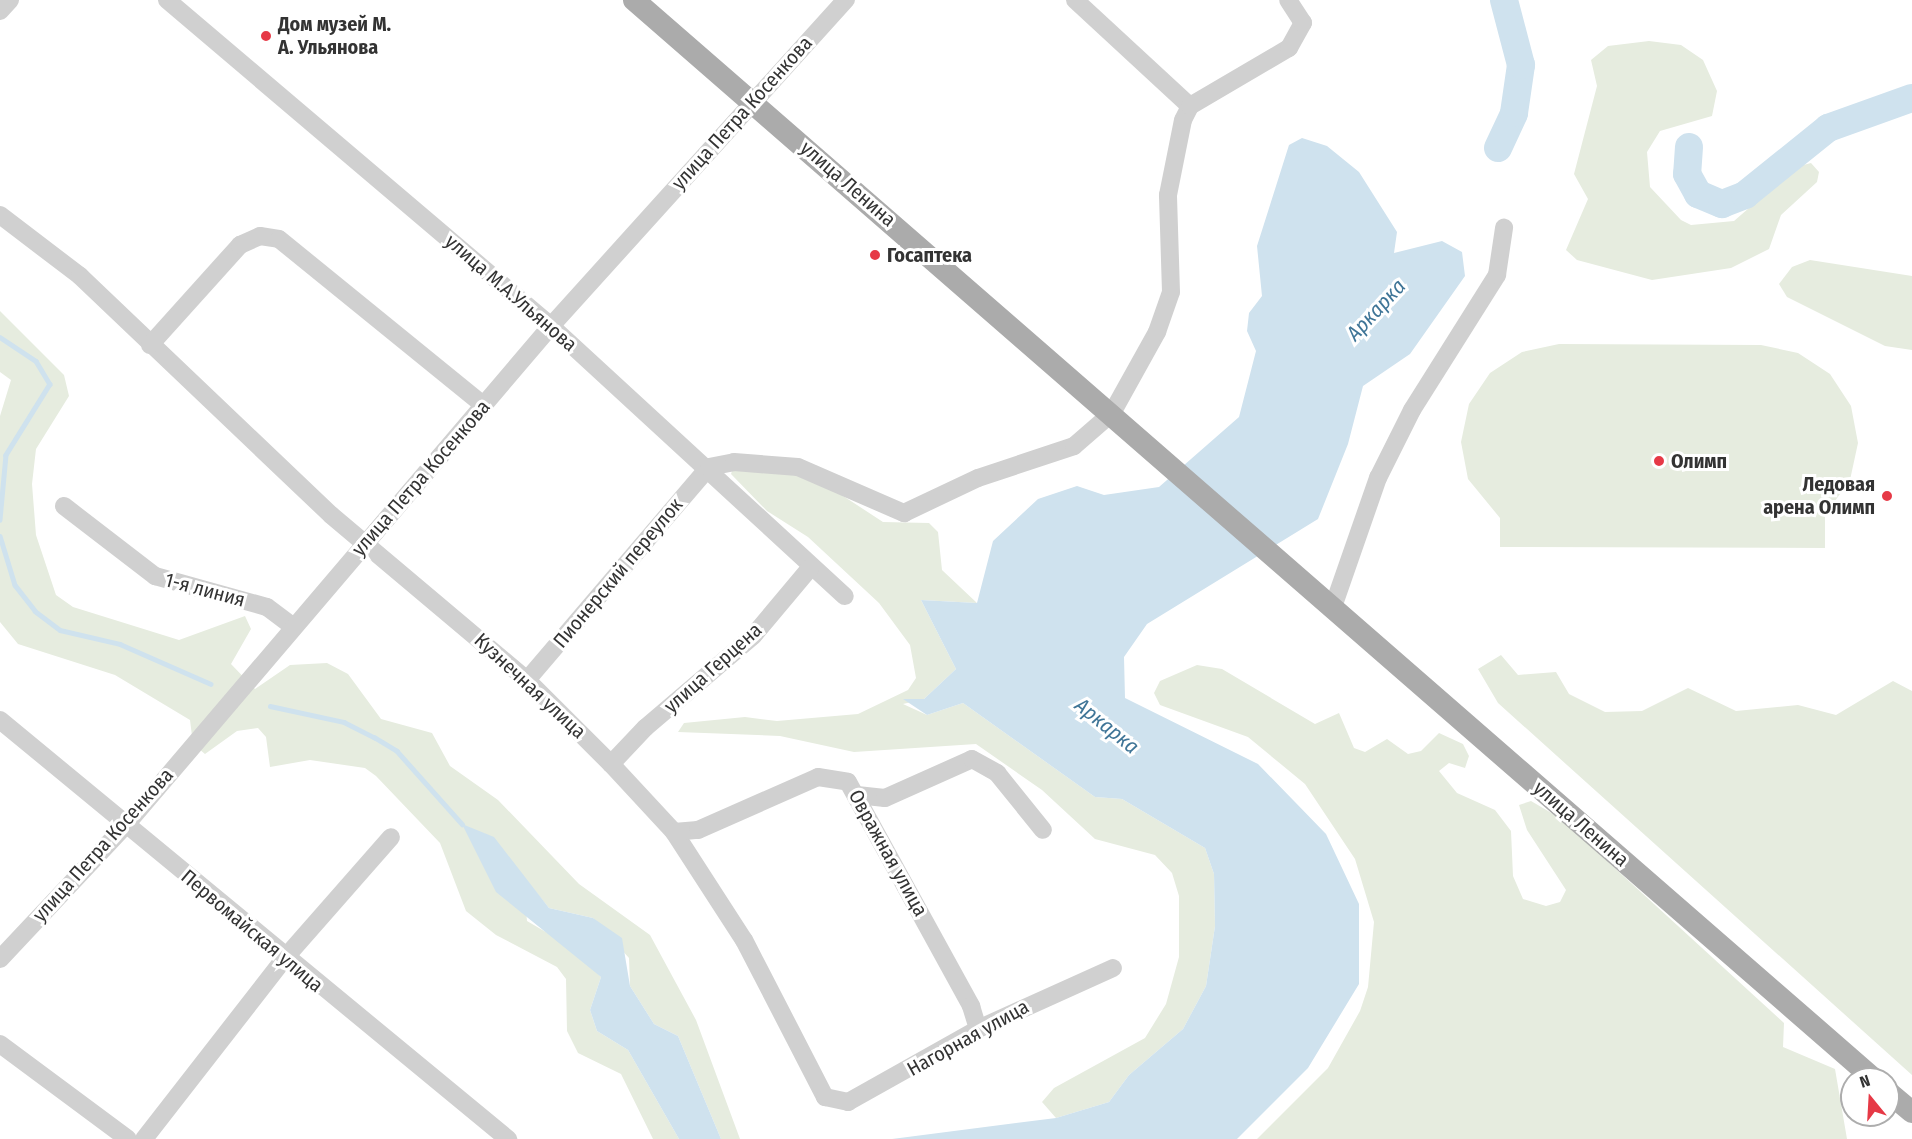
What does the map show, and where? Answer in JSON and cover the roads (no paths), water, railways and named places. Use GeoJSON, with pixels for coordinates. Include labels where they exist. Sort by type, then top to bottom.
{"type":"FeatureCollection","features":[{"type":"Feature","properties":{"kind":"main road","name":"улица Ленина"},"geometry":{"type":"LineString","coordinates":[[634,0],[1112,413],[1860,1067]]}},
{"type":"Feature","properties":{"kind":"main road"},"geometry":{"type":"LineString","coordinates":[[1900,1102],[1912,1113]]}},
{"type":"Feature","properties":{"kind":"street"},"geometry":{"type":"LineString","coordinates":[[0,11],[10,0]]}},
{"type":"Feature","properties":{"kind":"street","name":"улица М.А.Ульянова"},"geometry":{"type":"LineString","coordinates":[[167,0],[551,326],[709,467],[811,567],[845,596]]}},
{"type":"Feature","properties":{"kind":"street","name":"улица Петра Косенкова"},"geometry":{"type":"LineString","coordinates":[[0,959],[124,825],[291,625],[366,542],[551,326],[752,100],[846,0]]}},
{"type":"Feature","properties":{"kind":"street"},"geometry":{"type":"LineString","coordinates":[[1075,0],[1190,106]]}},
{"type":"Feature","properties":{"kind":"street"},"geometry":{"type":"LineString","coordinates":[[709,467],[734,462],[798,466],[904,513],[978,478],[1074,446],[1112,413],[1157,332],[1171,292],[1168,195],[1190,106],[1289,48],[1303,23],[1288,0]]}},
{"type":"Feature","properties":{"kind":"street","name":"Кузнечная улица"},"geometry":{"type":"LineString","coordinates":[[0,215],[80,276],[150,345],[366,542],[527,680],[611,764],[674,832],[744,940],[825,1097]]}},
{"type":"Feature","properties":{"kind":"street"},"geometry":{"type":"LineString","coordinates":[[1333,606],[1378,478],[1407,419],[1497,275],[1504,228]]}},
{"type":"Feature","properties":{"kind":"street"},"geometry":{"type":"LineString","coordinates":[[150,345],[240,244],[260,237],[279,239],[483,405]]}},
{"type":"Feature","properties":{"kind":"street","name":"Пионерский переулок"},"geometry":{"type":"LineString","coordinates":[[527,680],[709,467]]}},
{"type":"Feature","properties":{"kind":"street","name":"1-я линия"},"geometry":{"type":"LineString","coordinates":[[64,506],[155,576],[267,607],[291,625]]}},
{"type":"Feature","properties":{"kind":"street","name":"улица Герцена"},"geometry":{"type":"LineString","coordinates":[[611,764],[645,728],[753,636],[811,567]]}},
{"type":"Feature","properties":{"kind":"street","name":"Первомайская улица"},"geometry":{"type":"LineString","coordinates":[[0,720],[284,959],[507,1139]]}},
{"type":"Feature","properties":{"kind":"street"},"geometry":{"type":"LineString","coordinates":[[856,795],[885,798],[972,759],[997,773],[1043,830]]}},
{"type":"Feature","properties":{"kind":"street","name":"Овражная улица"},"geometry":{"type":"LineString","coordinates":[[674,832],[698,830],[818,777],[837,776],[856,795],[971,1006],[978,1029]]}},
{"type":"Feature","properties":{"kind":"street"},"geometry":{"type":"LineString","coordinates":[[144,1139],[284,959],[391,837]]}},
{"type":"Feature","properties":{"kind":"street","name":"Нагорная улица"},"geometry":{"type":"LineString","coordinates":[[825,1097],[848,1102],[978,1029],[1113,968]]}},
{"type":"Feature","properties":{"kind":"street"},"geometry":{"type":"LineString","coordinates":[[0,1044],[128,1139]]}},
{"type":"Feature","properties":{"kind":"water"},"geometry":{"type":"Polygon","coordinates":[[[1302,138],[1327,146],[1359,172],[1397,232],[1394,253],[1442,241],[1462,252],[1465,276],[1410,354],[1363,386],[1348,444],[1318,519],[1147,624],[1124,657],[1125,698],[1258,764],[1326,834],[1359,904],[1359,984],[1308,1068],[1237,1139],[892,1139],[1056,1118],[1109,1102],[1129,1075],[1183,1029],[1206,986],[1215,926],[1214,874],[1205,848],[1122,799],[1095,797],[963,703],[927,715],[903,699],[924,699],[956,669],[921,600],[977,603],[993,541],[1038,499],[1077,486],[1104,495],[1159,487],[1239,417],[1256,351],[1247,331],[1249,313],[1262,296],[1257,246],[1289,145],[1302,138]]]}},
{"type":"Feature","properties":{"kind":"water"},"geometry":{"type":"Polygon","coordinates":[[[462,824],[494,837],[549,908],[593,918],[622,938],[630,986],[654,1024],[678,1036],[721,1139],[679,1139],[628,1050],[597,1031],[590,1010],[601,977],[496,892],[462,824]]]}},
{"type":"Feature","properties":{"kind":"waterway","name":"Аркарка"},"geometry":{"type":"LineString","coordinates":[[1498,148],[1514,113],[1521,65],[1504,0]]}},
{"type":"Feature","properties":{"kind":"waterway"},"geometry":{"type":"LineString","coordinates":[[1689,147],[1687,174],[1698,194],[1722,204],[1745,195],[1828,128],[1912,98]]}},
{"type":"Feature","properties":{"kind":"waterway"},"geometry":{"type":"LineString","coordinates":[[0,337],[36,361],[50,384],[6,455],[0,520]]}},
{"type":"Feature","properties":{"kind":"waterway"},"geometry":{"type":"LineString","coordinates":[[0,536],[15,585],[35,611],[60,630],[120,644],[211,684]]}},
{"type":"Feature","properties":{"kind":"waterway"},"geometry":{"type":"LineString","coordinates":[[270,706],[344,722],[397,751],[462,824]]}},
{"type":"Feature","properties":{"kind":"place","name":"Дом музей М. А. Ульянова"},"geometry":{"type":"Point","coordinates":[266,36]}},
{"type":"Feature","properties":{"kind":"place","name":"Госаптека"},"geometry":{"type":"Point","coordinates":[875,255]}},
{"type":"Feature","properties":{"kind":"place","name":"Олимп"},"geometry":{"type":"Point","coordinates":[1659,461]}},
{"type":"Feature","properties":{"kind":"place","name":"Ледовая арена Олимп"},"geometry":{"type":"Point","coordinates":[1887,496]}}]}
